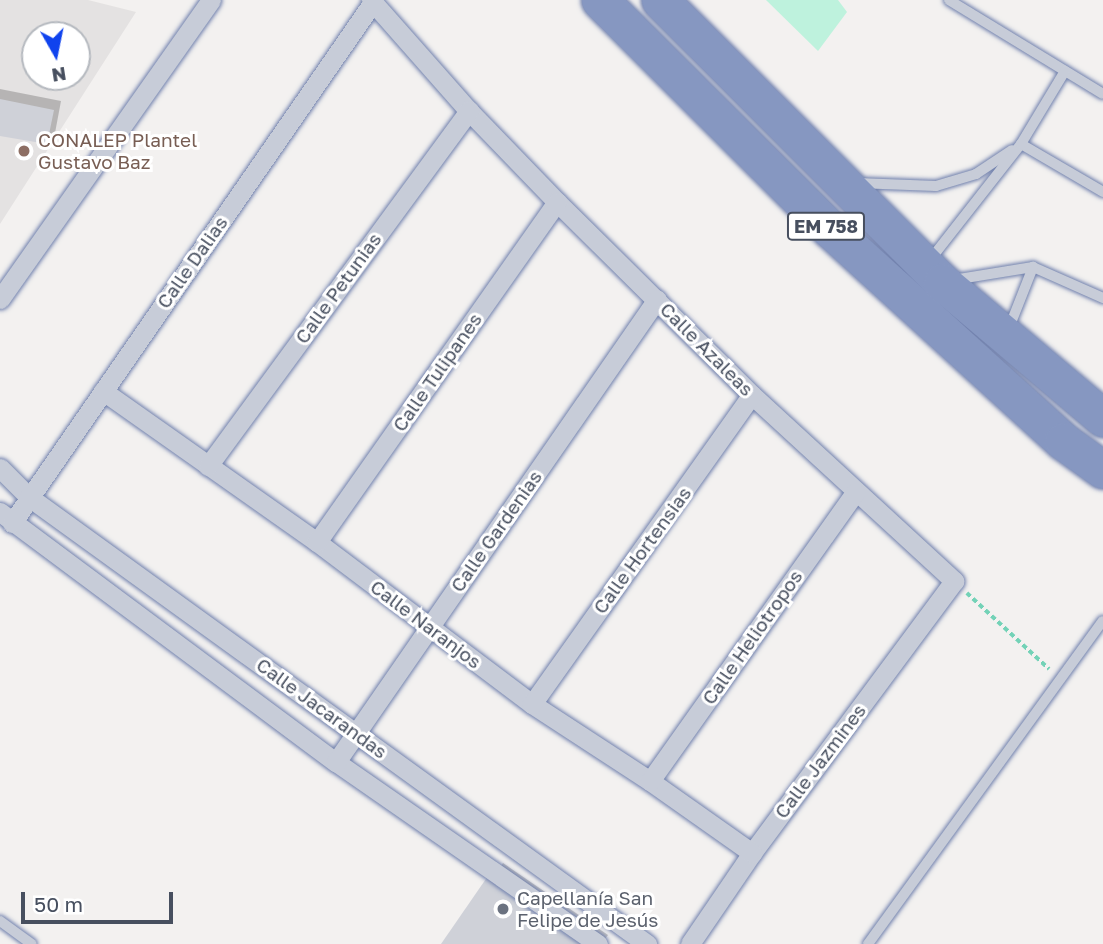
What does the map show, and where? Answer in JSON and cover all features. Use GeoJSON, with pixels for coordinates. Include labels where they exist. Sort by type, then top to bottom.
{"type":"FeatureCollection","features":[{"type":"Feature","properties":{"kind":"highway","name":"EM 758"},"geometry":{"type":"LineString","coordinates":[[600,0],[830,229],[1063,441]]}},
{"type":"Feature","properties":{"kind":"highway"},"geometry":{"type":"LineString","coordinates":[[660,0],[840,183],[934,274],[1005,338],[1103,418]]}},
{"type":"Feature","properties":{"kind":"highway"},"geometry":{"type":"LineString","coordinates":[[1063,441],[1103,470]]}},
{"type":"Feature","properties":{"kind":"highway"},"geometry":{"type":"LineString","coordinates":[[1063,441],[1103,488]]}},
{"type":"Feature","properties":{"kind":"street"},"geometry":{"type":"LineString","coordinates":[[0,299],[211,0]]}},
{"type":"Feature","properties":{"kind":"street","name":"Calle Azaleas"},"geometry":{"type":"LineString","coordinates":[[372,1],[469,111],[557,202],[752,395],[855,493],[954,581]]}},
{"type":"Feature","properties":{"kind":"street","name":"Calle Dalias"},"geometry":{"type":"LineString","coordinates":[[6,517],[29,497],[372,1]]}},
{"type":"Feature","properties":{"kind":"street","name":"Calle Petunias"},"geometry":{"type":"LineString","coordinates":[[208,466],[469,111]]}},
{"type":"Feature","properties":{"kind":"street","name":"Calle Tulipanes"},"geometry":{"type":"LineString","coordinates":[[317,542],[557,202]]}},
{"type":"Feature","properties":{"kind":"street","name":"Calle Gardenias"},"geometry":{"type":"LineString","coordinates":[[336,762],[657,299]]}},
{"type":"Feature","properties":{"kind":"street","name":"Calle Naranjos"},"geometry":{"type":"LineString","coordinates":[[103,391],[317,542],[531,704],[650,781],[752,853]]}},
{"type":"Feature","properties":{"kind":"street","name":"Calle Hortensias"},"geometry":{"type":"LineString","coordinates":[[531,704],[752,395]]}},
{"type":"Feature","properties":{"kind":"street","name":"Calle Jacarandas"},"geometry":{"type":"LineString","coordinates":[[0,468],[29,497],[647,944]]}},
{"type":"Feature","properties":{"kind":"street","name":"Calle Heliotropos"},"geometry":{"type":"LineString","coordinates":[[650,781],[855,493]]}},
{"type":"Feature","properties":{"kind":"street","name":"Calle Jacarandas"},"geometry":{"type":"LineString","coordinates":[[6,517],[336,762],[598,944]]}},
{"type":"Feature","properties":{"kind":"street","name":"Calle Jazmines"},"geometry":{"type":"LineString","coordinates":[[690,944],[752,853],[954,581]]}},
{"type":"Feature","properties":{"kind":"lane"},"geometry":{"type":"LineString","coordinates":[[949,0],[1103,94]]}},
{"type":"Feature","properties":{"kind":"lane"},"geometry":{"type":"LineString","coordinates":[[934,274],[1021,144],[1065,71]]}},
{"type":"Feature","properties":{"kind":"lane"},"geometry":{"type":"LineString","coordinates":[[840,183],[936,186],[976,174],[1021,144]]}},
{"type":"Feature","properties":{"kind":"lane"},"geometry":{"type":"LineString","coordinates":[[1021,144],[1103,192]]}},
{"type":"Feature","properties":{"kind":"lane"},"geometry":{"type":"LineString","coordinates":[[934,274],[1033,267],[1103,298]]}},
{"type":"Feature","properties":{"kind":"lane"},"geometry":{"type":"LineString","coordinates":[[1005,338],[1033,267]]}},
{"type":"Feature","properties":{"kind":"lane"},"geometry":{"type":"LineString","coordinates":[[868,944],[1103,621]]}},
{"type":"Feature","properties":{"kind":"lane"},"geometry":{"type":"LineString","coordinates":[[0,921],[32,944]]}},
{"type":"Feature","properties":{"kind":"path"},"geometry":{"type":"LineString","coordinates":[[954,581],[1061,680]]}},
{"type":"Feature","properties":{"kind":"shaded area","name":"CONALEP Plantel Gustavo Baz"},"geometry":{"type":"Polygon","coordinates":[[[0,0],[88,0],[136,12],[91,82],[91,21],[21,21],[21,91],[85,91],[0,224],[0,0]]]}},
{"type":"Feature","properties":{"kind":"green space"},"geometry":{"type":"Polygon","coordinates":[[[766,0],[838,0],[847,12],[818,51],[766,0]]]}},
{"type":"Feature","properties":{"kind":"building"},"geometry":{"type":"Polygon","coordinates":[[[0,99],[54,110],[47,144],[0,136],[0,99]]]}},
{"type":"Feature","properties":{"kind":"building","name":"Capellanía San Felipe de Jesús"},"geometry":{"type":"Polygon","coordinates":[[[490,873],[593,944],[441,944],[490,873]]]}},
{"type":"Feature","properties":{"kind":"place","name":"CONALEP Plantel Gustavo Baz"},"geometry":{"type":"Point","coordinates":[24,151]}},
{"type":"Feature","properties":{"kind":"place","name":"Capellanía San Felipe de Jesús"},"geometry":{"type":"Point","coordinates":[503,909]}}]}
